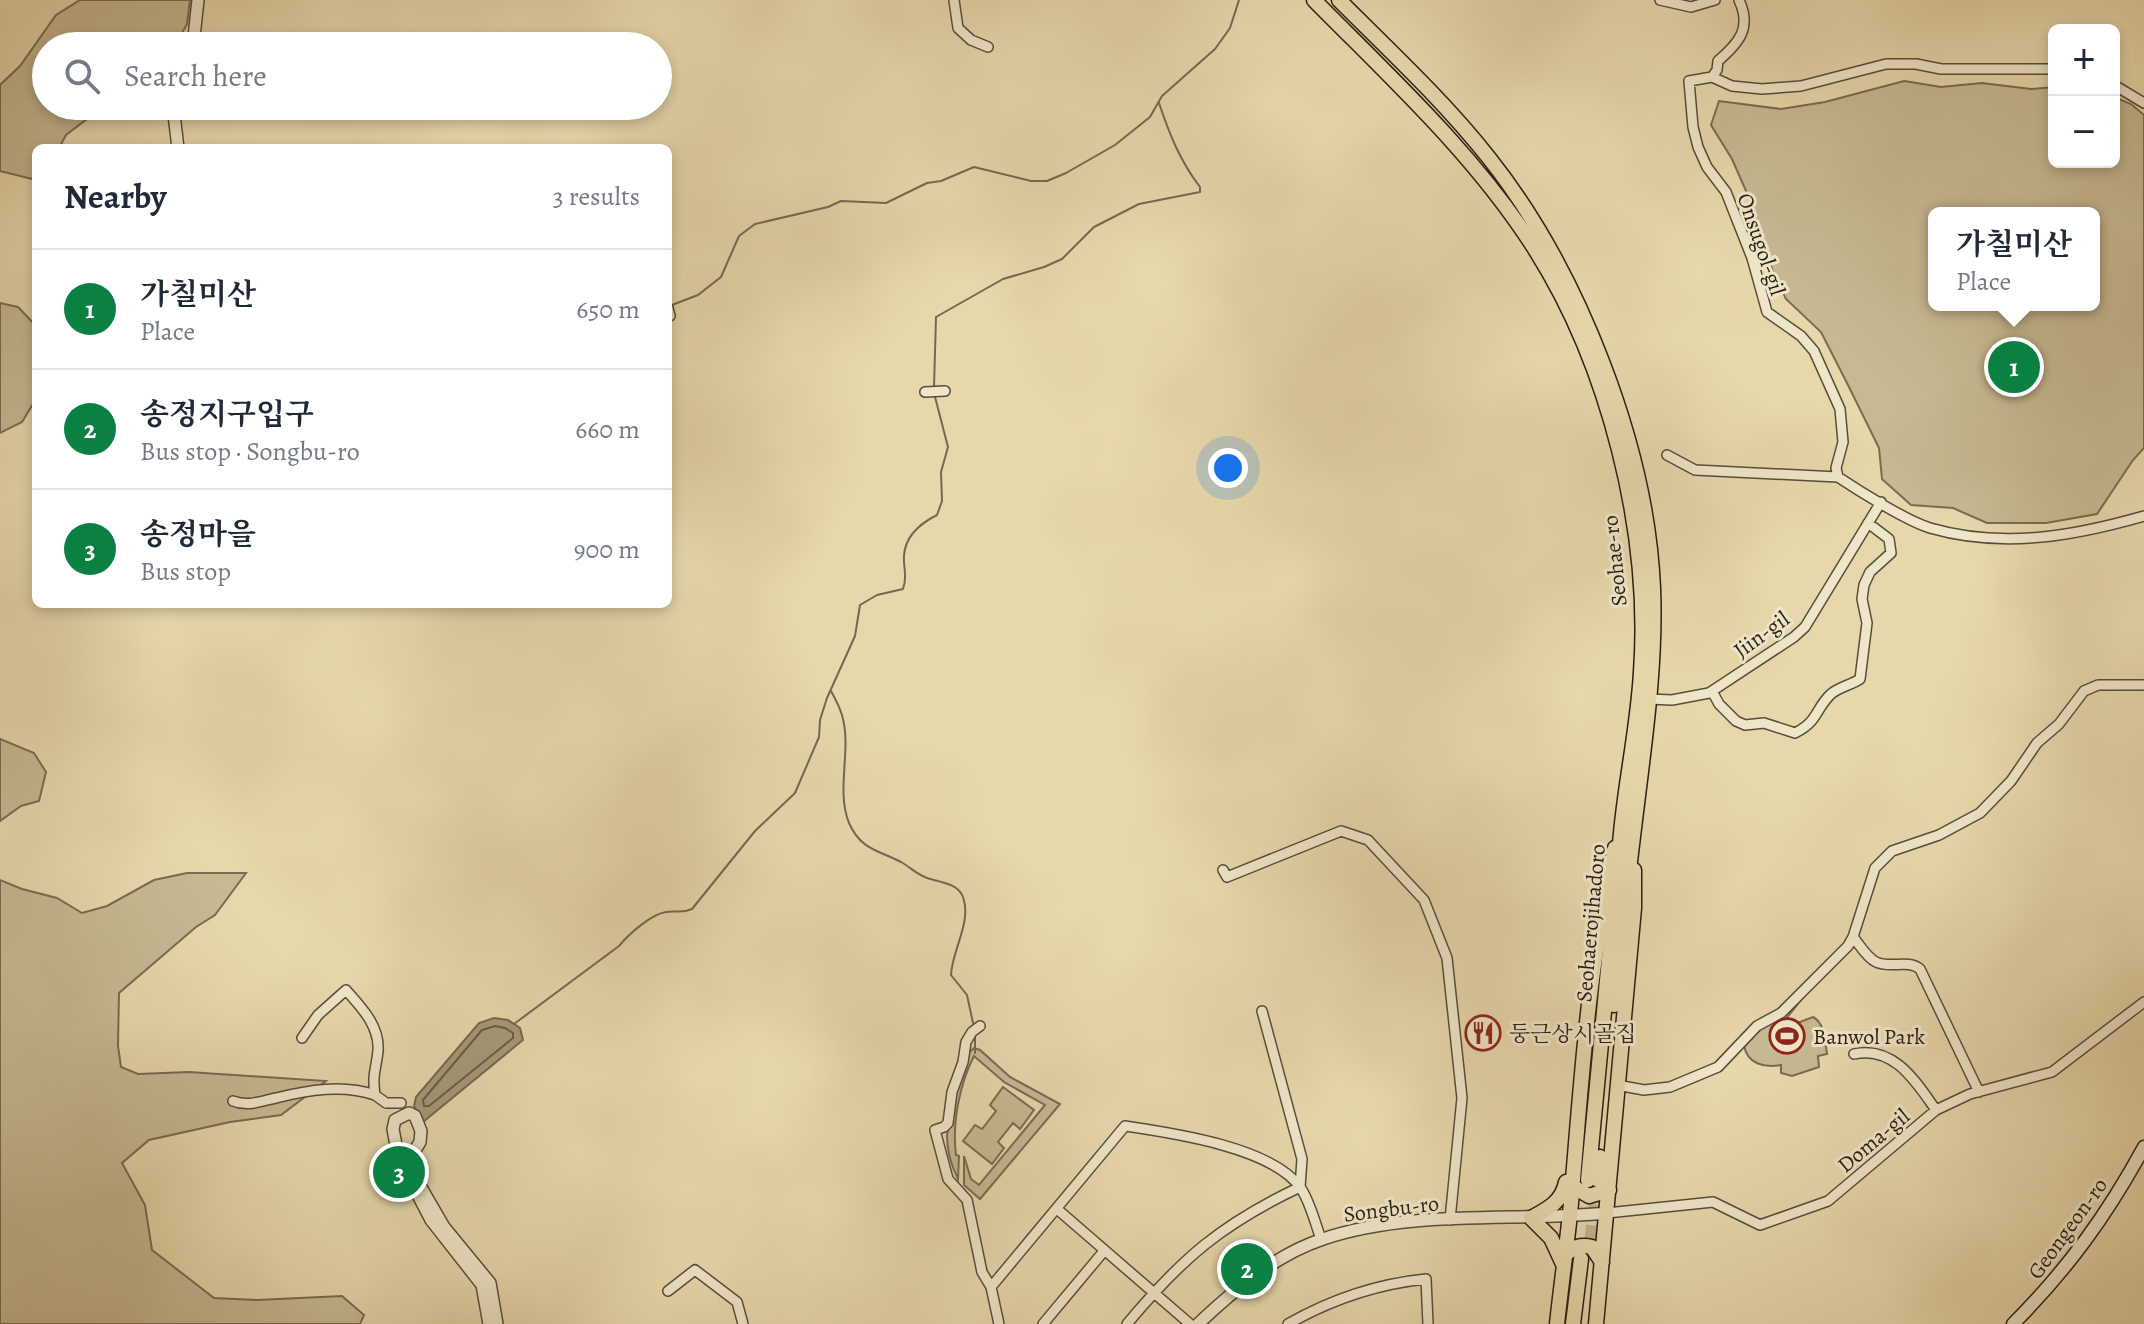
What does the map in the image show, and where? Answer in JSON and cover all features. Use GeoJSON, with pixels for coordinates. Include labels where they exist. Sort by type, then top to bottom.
{"type":"FeatureCollection","features":[{"type":"Feature","properties":{"kind":"main road","name":"Seohae-ro"},"geometry":{"type":"LineString","coordinates":[[1314,0],[1478,170],[1538,254],[1581,337],[1601,392],[1624,473],[1635,527],[1641,588],[1641,672],[1623,814],[1601,908],[1557,1324]]}},
{"type":"Feature","properties":{"kind":"main road","name":"Seohae-ro"},"geometry":{"type":"LineString","coordinates":[[1339,0],[1447,109],[1491,160],[1567,280],[1592,333],[1636,469],[1647,524],[1653,588],[1649,699],[1634,826],[1634,908],[1617,1085],[1598,1184],[1607,1213],[1591,1260]]}},
{"type":"Feature","properties":{"kind":"main road","name":"Seohaerojihadoro"},"geometry":{"type":"LineString","coordinates":[[1598,1184],[1623,814]]}},
{"type":"Feature","properties":{"kind":"main road","name":"Seohaerojihadoro"},"geometry":{"type":"LineString","coordinates":[[1598,1184],[1634,826]]}},
{"type":"Feature","properties":{"kind":"main road"},"geometry":{"type":"LineString","coordinates":[[1579,1098],[1572,1122],[1566,1187],[1561,1197],[1531,1218],[1551,1238],[1564,1260],[1574,1247],[1582,1244],[1592,1247],[1582,1324]]}},
{"type":"Feature","properties":{"kind":"main road","name":"Geongeon-ro"},"geometry":{"type":"LineString","coordinates":[[2013,1324],[2050,1288],[2087,1240],[2123,1186],[2144,1147]]}},
{"type":"Feature","properties":{"kind":"main road"},"geometry":{"type":"LineString","coordinates":[[1572,1186],[1589,1196],[1598,1184]]}},
{"type":"Feature","properties":{"kind":"main road"},"geometry":{"type":"LineString","coordinates":[[1573,1324],[1591,1260]]}},
{"type":"Feature","properties":{"kind":"main road"},"geometry":{"type":"LineString","coordinates":[[1591,1260],[1596,1324]]}},
{"type":"Feature","properties":{"kind":"street"},"geometry":{"type":"LineString","coordinates":[[195,32],[198,0]]}},
{"type":"Feature","properties":{"kind":"street"},"geometry":{"type":"LineString","coordinates":[[954,0],[958,28],[971,40],[988,47]]}},
{"type":"Feature","properties":{"kind":"street"},"geometry":{"type":"LineString","coordinates":[[1660,0],[1691,7],[1715,0]]}},
{"type":"Feature","properties":{"kind":"street","name":"Onsugol-gil"},"geometry":{"type":"LineString","coordinates":[[1739,0],[1746,24],[1737,44],[1718,61],[1712,77],[1689,81],[1690,107],[1698,147],[1707,167],[1726,192],[1752,258],[1767,312],[1801,336],[1814,351],[1840,409],[1843,442],[1836,468],[1838,477]]}},
{"type":"Feature","properties":{"kind":"street"},"geometry":{"type":"LineString","coordinates":[[1712,77],[1732,86],[1762,89],[1801,86],[1886,64],[1916,64],[1941,69],[2048,69]]}},
{"type":"Feature","properties":{"kind":"street"},"geometry":{"type":"LineString","coordinates":[[2120,89],[2144,103]]}},
{"type":"Feature","properties":{"kind":"street"},"geometry":{"type":"LineString","coordinates":[[175,120],[178,144]]}},
{"type":"Feature","properties":{"kind":"street"},"geometry":{"type":"LineString","coordinates":[[925,392],[945,391]]}},
{"type":"Feature","properties":{"kind":"street"},"geometry":{"type":"LineString","coordinates":[[1667,455],[1695,470],[1838,477],[1927,527],[1970,536],[2024,540],[2076,534],[2144,516]]}},
{"type":"Feature","properties":{"kind":"street","name":"Jiin-gil"},"geometry":{"type":"LineString","coordinates":[[1649,699],[1672,700],[1712,691],[1805,627],[1881,502]]}},
{"type":"Feature","properties":{"kind":"street"},"geometry":{"type":"LineString","coordinates":[[1712,691],[1719,704],[1736,721],[1745,725],[1764,723],[1795,733],[1816,718],[1827,697],[1860,679],[1867,623],[1862,599],[1864,585],[1870,572],[1891,553],[1889,539],[1868,523]]}},
{"type":"Feature","properties":{"kind":"street"},"geometry":{"type":"LineString","coordinates":[[1617,1085],[1644,1090],[1670,1087],[1718,1067],[1757,1026],[1781,1013],[1853,937],[1875,868],[1892,851],[1939,835],[1980,813],[2011,781],[2037,743],[2059,724],[2084,691],[2098,685],[2144,685]]}},
{"type":"Feature","properties":{"kind":"street"},"geometry":{"type":"LineString","coordinates":[[1223,870],[1227,877],[1341,831],[1368,840],[1424,900],[1447,958],[1462,1098],[1450,1220]]}},
{"type":"Feature","properties":{"kind":"street"},"geometry":{"type":"LineString","coordinates":[[1853,937],[1875,961],[1888,965],[1915,965],[1920,969],[1979,1092]]}},
{"type":"Feature","properties":{"kind":"street"},"geometry":{"type":"LineString","coordinates":[[302,1038],[318,1015],[346,990],[371,1022],[377,1036],[378,1053],[372,1074],[375,1095]]}},
{"type":"Feature","properties":{"kind":"street","name":"Doma-gil"},"geometry":{"type":"LineString","coordinates":[[1607,1213],[1713,1202],[1760,1225],[1828,1201],[1936,1110],[1979,1092],[2052,1072],[2144,1002]]}},
{"type":"Feature","properties":{"kind":"street"},"geometry":{"type":"LineString","coordinates":[[1262,1011],[1302,1159],[1300,1187],[1321,1239]]}},
{"type":"Feature","properties":{"kind":"street"},"geometry":{"type":"LineString","coordinates":[[980,1026],[966,1042],[963,1062],[952,1092],[948,1123],[935,1130],[948,1179],[967,1200],[982,1272],[991,1287],[999,1324]]}},
{"type":"Feature","properties":{"kind":"street"},"geometry":{"type":"LineString","coordinates":[[1854,1054],[1877,1053],[1890,1059],[1907,1072],[1936,1110]]}},
{"type":"Feature","properties":{"kind":"street"},"geometry":{"type":"LineString","coordinates":[[233,1101],[256,1103],[334,1089],[356,1089],[375,1095],[386,1103],[401,1103]]}},
{"type":"Feature","properties":{"kind":"street"},"geometry":{"type":"LineString","coordinates":[[489,1324],[482,1285],[431,1220],[409,1178],[393,1129],[395,1120],[405,1114],[415,1116],[421,1131],[420,1142],[412,1155],[415,1177],[444,1227],[490,1283],[497,1324]]}},
{"type":"Feature","properties":{"kind":"street"},"geometry":{"type":"LineString","coordinates":[[991,1287],[1125,1126],[1222,1144],[1277,1167],[1300,1187]]}},
{"type":"Feature","properties":{"kind":"street"},"geometry":{"type":"LineString","coordinates":[[1127,1324],[1182,1262],[1214,1235],[1300,1187]]}},
{"type":"Feature","properties":{"kind":"street"},"geometry":{"type":"LineString","coordinates":[[1059,1206],[1104,1251],[1190,1324]]}},
{"type":"Feature","properties":{"kind":"street","name":"Songbu-ro"},"geometry":{"type":"LineString","coordinates":[[1198,1324],[1229,1295],[1261,1272],[1321,1239],[1385,1224],[1607,1213]]}},
{"type":"Feature","properties":{"kind":"street"},"geometry":{"type":"LineString","coordinates":[[1043,1324],[1104,1251]]}},
{"type":"Feature","properties":{"kind":"street"},"geometry":{"type":"LineString","coordinates":[[668,1291],[695,1270],[737,1302],[743,1324]]}},
{"type":"Feature","properties":{"kind":"street"},"geometry":{"type":"LineString","coordinates":[[1288,1324],[1357,1292],[1426,1279],[1428,1324]]}},
{"type":"Feature","properties":{"kind":"shaded area"},"geometry":{"type":"Polygon","coordinates":[[[80,0],[190,0],[187,24],[183,32],[44,32],[56,15],[80,0]]]}},
{"type":"Feature","properties":{"kind":"shaded area"},"geometry":{"type":"Polygon","coordinates":[[[32,49],[32,120],[86,120],[66,135],[61,144],[32,144],[32,179],[0,171],[0,85],[32,49]]]}},
{"type":"Feature","properties":{"kind":"shaded area"},"geometry":{"type":"Polygon","coordinates":[[[1904,81],[1941,87],[1982,83],[2031,89],[2048,88],[2048,168],[2120,168],[2120,99],[2144,115],[2144,448],[2097,514],[2046,523],[1987,523],[1953,508],[1911,505],[1882,479],[1879,448],[1821,332],[1786,299],[1773,272],[1750,200],[1732,159],[1711,125],[1719,101],[1781,109],[1825,102],[1904,81]]]}},
{"type":"Feature","properties":{"kind":"shaded area"},"geometry":{"type":"Polygon","coordinates":[[[0,303],[18,307],[32,322],[32,406],[22,422],[0,433],[0,303]]]}},
{"type":"Feature","properties":{"kind":"shaded area"},"geometry":{"type":"Polygon","coordinates":[[[0,739],[34,753],[46,772],[39,801],[21,806],[0,821],[0,739]]]}},
{"type":"Feature","properties":{"kind":"shaded area"},"geometry":{"type":"Polygon","coordinates":[[[187,873],[246,873],[215,915],[196,927],[119,993],[118,1046],[121,1067],[138,1074],[189,1072],[326,1081],[281,1115],[230,1122],[149,1140],[122,1163],[145,1205],[152,1250],[214,1298],[257,1300],[342,1296],[364,1315],[360,1324],[0,1324],[0,880],[57,898],[82,913],[107,906],[154,880],[187,873]]]}},
{"type":"Feature","properties":{"kind":"shaded area","name":"Banwol Park"},"geometry":{"type":"Polygon","coordinates":[[[1803,994],[1781,1025],[1792,1025],[1813,1017],[1817,1020],[1824,1033],[1827,1054],[1818,1056],[1819,1067],[1792,1076],[1781,1073],[1781,1065],[1763,1065],[1749,1057],[1744,1045],[1747,1039],[1803,994]]]}},
{"type":"Feature","properties":{"kind":"shaded area"},"geometry":{"type":"Polygon","coordinates":[[[974,1048],[1010,1077],[1060,1104],[980,1199],[964,1185],[964,1156],[971,1179],[979,1185],[1045,1105],[1004,1082],[974,1056],[964,1079],[956,1118],[958,1179],[950,1158],[947,1134],[961,1070],[974,1048]]]}},
{"type":"Feature","properties":{"kind":"shaded area"},"geometry":{"type":"Polygon","coordinates":[[[1003,1087],[1034,1110],[1020,1129],[1013,1123],[998,1142],[1004,1148],[992,1164],[963,1141],[975,1125],[982,1129],[996,1111],[990,1105],[1003,1087]]]}},
{"type":"Feature","properties":{"kind":"water"},"geometry":{"type":"Polygon","coordinates":[[[494,1018],[508,1020],[520,1028],[523,1040],[423,1122],[414,1106],[416,1097],[479,1023],[494,1018]]]}},
{"type":"Feature","properties":{"kind":"waterway"},"geometry":{"type":"LineString","coordinates":[[672,305],[698,295],[721,277],[739,236],[755,224],[828,207],[841,201],[886,203],[927,183],[941,181],[974,167],[1031,181],[1047,181],[1066,173],[1115,145],[1150,117],[1162,96],[1215,49],[1230,28],[1239,0]]}},
{"type":"Feature","properties":{"kind":"waterway"},"geometry":{"type":"LineString","coordinates":[[934,387],[936,317],[1003,279],[1062,259],[1094,227],[1139,204],[1200,192],[1176,146],[1159,103]]}},
{"type":"Feature","properties":{"kind":"waterway"},"geometry":{"type":"LineString","coordinates":[[514,1024],[619,946],[647,921],[666,912],[692,909],[755,831],[795,793],[819,737],[820,720],[827,698],[855,636],[860,605],[877,595],[903,589],[907,542],[920,526],[937,515],[942,501],[941,472],[948,447],[934,393]]}},
{"type":"Feature","properties":{"kind":"waterway"},"geometry":{"type":"LineString","coordinates":[[831,691],[843,719],[845,811],[854,832],[871,848],[961,892],[965,916],[951,975],[967,995],[973,1023]]}},
{"type":"Feature","properties":{"kind":"waterway"},"geometry":{"type":"LineString","coordinates":[[975,1037],[975,1053]]}},
{"type":"Feature","properties":{"kind":"tunnel"},"geometry":{"type":"LineString","coordinates":[[1589,1260],[1598,1185]]}},
{"type":"Feature","properties":{"kind":"place","name":"가칠미산"},"geometry":{"type":"Point","coordinates":[2014,367]}},
{"type":"Feature","properties":{"kind":"place","name":"둥근상시골집"},"geometry":{"type":"Point","coordinates":[1483,1033]}},
{"type":"Feature","properties":{"kind":"place","name":"Banwol Park"},"geometry":{"type":"Point","coordinates":[1787,1036]}},
{"type":"Feature","properties":{"kind":"place","name":"송정마을"},"geometry":{"type":"Point","coordinates":[399,1172]}},
{"type":"Feature","properties":{"kind":"place","name":"송정지구입구"},"geometry":{"type":"Point","coordinates":[1247,1269]}}]}
